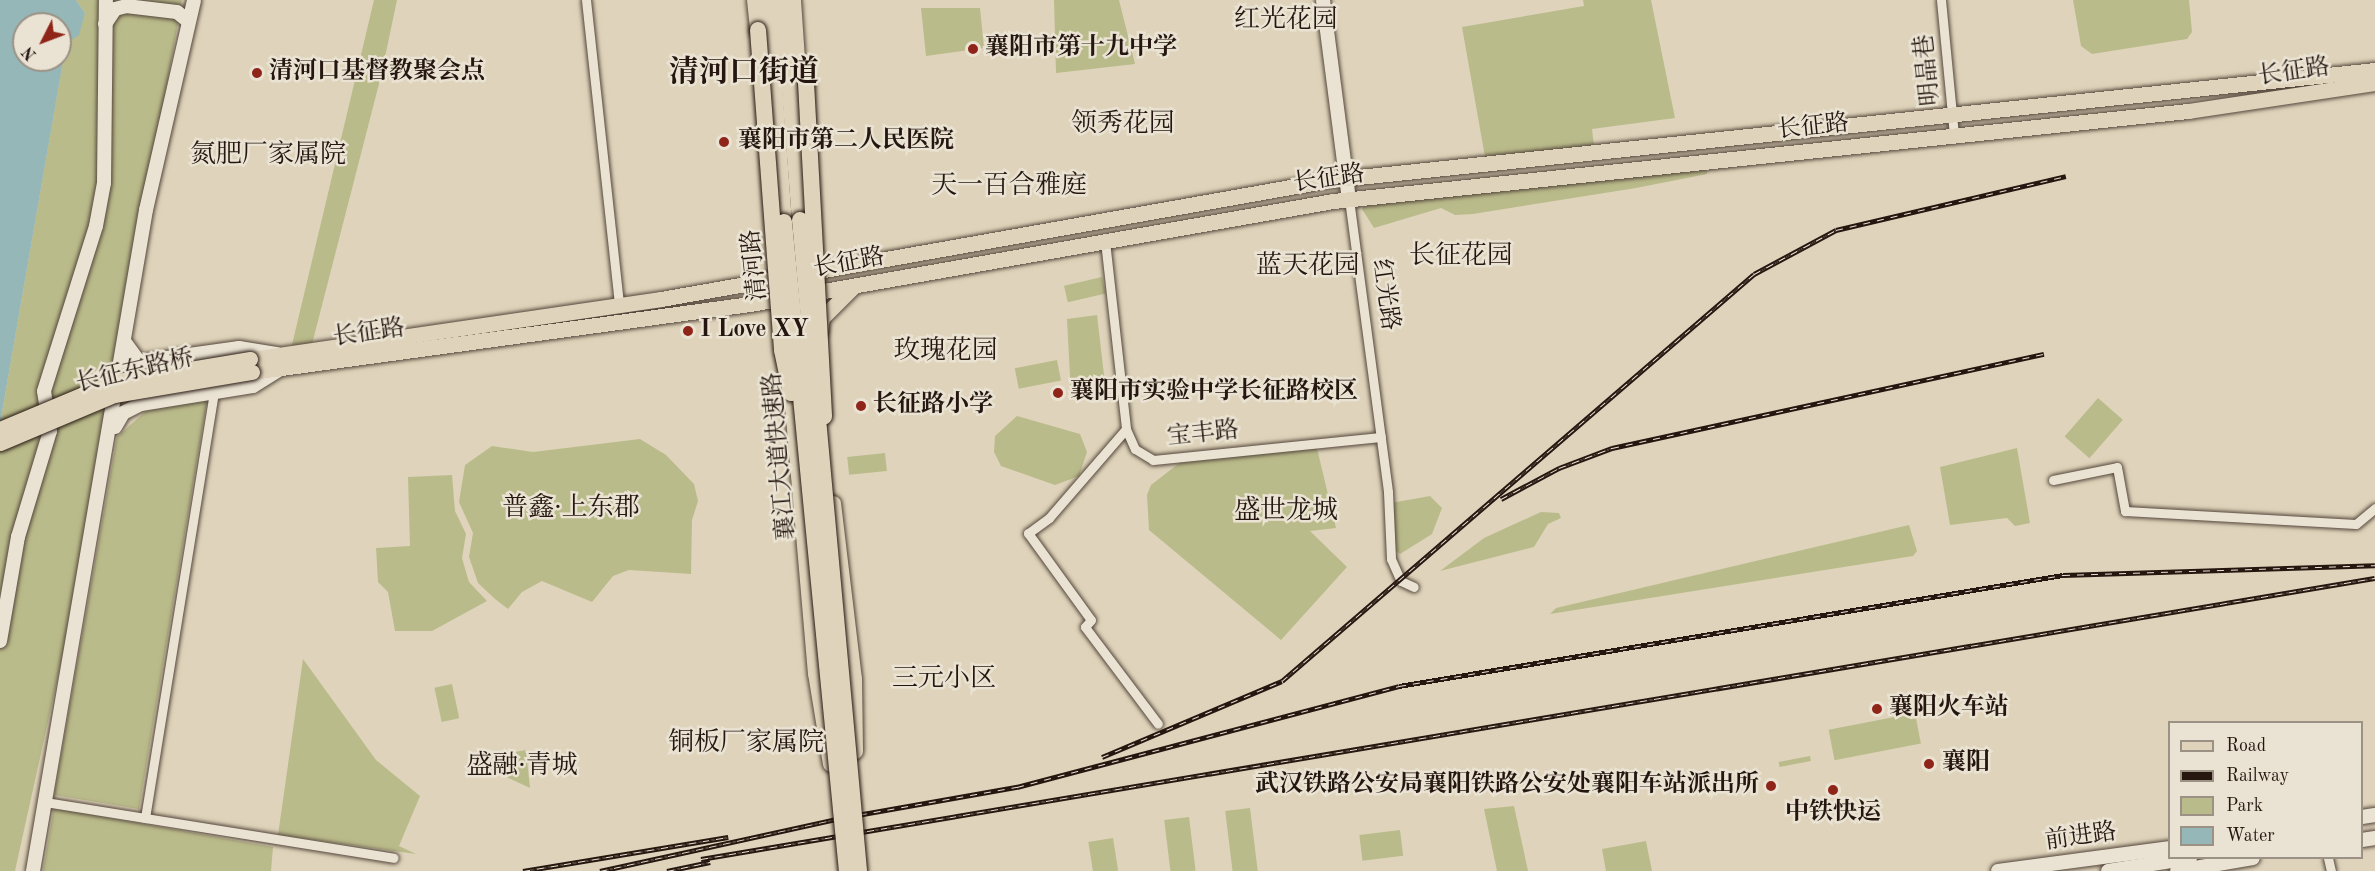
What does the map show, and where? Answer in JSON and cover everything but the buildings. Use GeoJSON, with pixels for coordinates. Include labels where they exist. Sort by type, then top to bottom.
{"type":"FeatureCollection","features":[{"type":"Feature","properties":{"kind":"highway"},"geometry":{"type":"LineString","coordinates":[[754,0],[782,350],[820,547]]}},
{"type":"Feature","properties":{"kind":"highway","name":"襄江大道快速路"},"geometry":{"type":"LineString","coordinates":[[768,0],[820,547],[847,871]]}},
{"type":"Feature","properties":{"kind":"highway","name":"襄江大道快速路"},"geometry":{"type":"LineString","coordinates":[[783,0],[820,547],[859,871]]}},
{"type":"Feature","properties":{"kind":"highway"},"geometry":{"type":"LineString","coordinates":[[798,62],[806,82],[826,389],[820,547]]}},
{"type":"Feature","properties":{"kind":"main road","name":"清河路"},"geometry":{"type":"LineString","coordinates":[[754,0],[815,674],[832,776]]}},
{"type":"Feature","properties":{"kind":"main road","name":"清河路"},"geometry":{"type":"LineString","coordinates":[[793,0],[798,62],[803,235],[854,678],[855,772]]}},
{"type":"Feature","properties":{"kind":"main road","name":"长征路"},"geometry":{"type":"LineString","coordinates":[[287,364],[305,355],[618,306],[1346,178],[2375,70]]}},
{"type":"Feature","properties":{"kind":"main road","name":"长征路"},"geometry":{"type":"LineString","coordinates":[[287,364],[750,304],[1349,199],[2188,111],[2375,83]]}},
{"type":"Feature","properties":{"kind":"main road"},"geometry":{"type":"LineString","coordinates":[[803,235],[819,261],[833,268]]}},
{"type":"Feature","properties":{"kind":"main road"},"geometry":{"type":"LineString","coordinates":[[756,282],[777,246]]}},
{"type":"Feature","properties":{"kind":"main road"},"geometry":{"type":"LineString","coordinates":[[817,349],[822,318],[855,286]]}},
{"type":"Feature","properties":{"kind":"main road"},"geometry":{"type":"LineString","coordinates":[[750,304],[765,309],[787,348]]}},
{"type":"Feature","properties":{"kind":"main road"},"geometry":{"type":"LineString","coordinates":[[251,366],[287,364]]}},
{"type":"Feature","properties":{"kind":"main road","name":"长征东路桥"},"geometry":{"type":"LineString","coordinates":[[0,429],[112,382],[251,366]]}},
{"type":"Feature","properties":{"kind":"main road","name":"长征东路桥"},"geometry":{"type":"LineString","coordinates":[[0,443],[114,395],[251,366]]}},
{"type":"Feature","properties":{"kind":"street"},"geometry":{"type":"LineString","coordinates":[[0,641],[18,537],[50,431],[44,391],[96,226],[104,183],[106,0]]}},
{"type":"Feature","properties":{"kind":"street"},"geometry":{"type":"LineString","coordinates":[[586,0],[618,306]]}},
{"type":"Feature","properties":{"kind":"street","name":"红光路"},"geometry":{"type":"LineString","coordinates":[[1323,0],[1381,437],[1391,559],[1401,581],[1414,587]]}},
{"type":"Feature","properties":{"kind":"street","name":"明晶巷"},"geometry":{"type":"LineString","coordinates":[[1941,0],[1954,136]]}},
{"type":"Feature","properties":{"kind":"street"},"geometry":{"type":"LineString","coordinates":[[177,12],[193,2]]}},
{"type":"Feature","properties":{"kind":"street"},"geometry":{"type":"LineString","coordinates":[[33,871],[124,339],[193,2]]}},
{"type":"Feature","properties":{"kind":"street"},"geometry":{"type":"LineString","coordinates":[[105,26],[119,7],[177,12],[188,21]]}},
{"type":"Feature","properties":{"kind":"street","name":"宝丰路"},"geometry":{"type":"LineString","coordinates":[[1105,242],[1126,429],[1135,449],[1153,460],[1381,437]]}},
{"type":"Feature","properties":{"kind":"street"},"geometry":{"type":"LineString","coordinates":[[124,339],[139,362]]}},
{"type":"Feature","properties":{"kind":"street"},"geometry":{"type":"LineString","coordinates":[[120,365],[238,348],[287,364]]}},
{"type":"Feature","properties":{"kind":"street"},"geometry":{"type":"LineString","coordinates":[[114,408],[253,386],[287,364]]}},
{"type":"Feature","properties":{"kind":"street"},"geometry":{"type":"LineString","coordinates":[[145,818],[214,392]]}},
{"type":"Feature","properties":{"kind":"street"},"geometry":{"type":"LineString","coordinates":[[109,436],[123,413],[141,404]]}},
{"type":"Feature","properties":{"kind":"street"},"geometry":{"type":"LineString","coordinates":[[1126,429],[1048,518],[1028,533],[1091,620],[1085,627],[1158,724]]}},
{"type":"Feature","properties":{"kind":"street"},"geometry":{"type":"LineString","coordinates":[[2053,480],[2117,467],[2125,511],[2356,524],[2375,508]]}},
{"type":"Feature","properties":{"kind":"street"},"geometry":{"type":"LineString","coordinates":[[45,802],[394,858]]}},
{"type":"Feature","properties":{"kind":"street","name":"前进路"},"geometry":{"type":"LineString","coordinates":[[1998,871],[2168,848]]}},
{"type":"Feature","properties":{"kind":"street","name":"前进路"},"geometry":{"type":"LineString","coordinates":[[2108,871],[2184,859]]}},
{"type":"Feature","properties":{"kind":"street"},"geometry":{"type":"LineString","coordinates":[[2177,871],[2247,859]]}},
{"type":"Feature","properties":{"kind":"green space"},"geometry":{"type":"Polygon","coordinates":[[[76,0],[182,0],[79,581],[15,871],[0,871],[0,424],[61,72],[72,72],[72,34],[85,13],[76,0]]]}},
{"type":"Feature","properties":{"kind":"green space"},"geometry":{"type":"Polygon","coordinates":[[[374,0],[397,0],[381,76],[311,348],[291,349],[374,0]]]}},
{"type":"Feature","properties":{"kind":"green space"},"geometry":{"type":"Polygon","coordinates":[[[1054,0],[1119,0],[1135,64],[1056,73],[1054,0]]]}},
{"type":"Feature","properties":{"kind":"green space"},"geometry":{"type":"Polygon","coordinates":[[[1583,0],[1651,0],[1675,118],[1592,129],[1594,146],[1485,157],[1462,27],[1584,6],[1583,0]]]}},
{"type":"Feature","properties":{"kind":"green space"},"geometry":{"type":"Polygon","coordinates":[[[2073,0],[2189,0],[2192,32],[2187,39],[2092,54],[2081,46],[2073,0]]]}},
{"type":"Feature","properties":{"kind":"green space"},"geometry":{"type":"Polygon","coordinates":[[[921,8],[980,8],[984,48],[926,56],[921,8]]]}},
{"type":"Feature","properties":{"kind":"green space"},"geometry":{"type":"Polygon","coordinates":[[[1706,166],[1707,174],[1636,188],[1473,214],[1455,215],[1441,208],[1374,228],[1362,209],[1366,202],[1706,166]]]}},
{"type":"Feature","properties":{"kind":"green space"},"geometry":{"type":"Polygon","coordinates":[[[1102,277],[1106,294],[1068,302],[1064,286],[1102,277]]]}},
{"type":"Feature","properties":{"kind":"green space"},"geometry":{"type":"Polygon","coordinates":[[[1097,315],[1106,392],[1071,396],[1067,319],[1097,315]]]}},
{"type":"Feature","properties":{"kind":"green space"},"geometry":{"type":"Polygon","coordinates":[[[1057,360],[1061,381],[1019,389],[1015,368],[1057,360]]]}},
{"type":"Feature","properties":{"kind":"green space"},"geometry":{"type":"Polygon","coordinates":[[[2098,398],[2123,420],[2089,458],[2065,436],[2098,398]]]}},
{"type":"Feature","properties":{"kind":"green space"},"geometry":{"type":"Polygon","coordinates":[[[207,400],[139,809],[54,795],[117,437],[146,411],[207,400]]]}},
{"type":"Feature","properties":{"kind":"green space"},"geometry":{"type":"Polygon","coordinates":[[[1017,416],[1080,434],[1087,452],[1079,476],[1055,485],[1001,466],[994,452],[995,436],[1017,416]]]}},
{"type":"Feature","properties":{"kind":"green space"},"geometry":{"type":"Polygon","coordinates":[[[640,439],[666,455],[694,484],[698,501],[692,520],[691,574],[629,570],[613,576],[592,602],[542,581],[522,592],[508,609],[478,583],[469,557],[473,533],[459,502],[465,465],[492,446],[533,452],[640,439]]]}},
{"type":"Feature","properties":{"kind":"green space"},"geometry":{"type":"Polygon","coordinates":[[[1316,444],[1336,528],[1310,531],[1347,567],[1281,640],[1149,530],[1147,495],[1151,485],[1187,457],[1316,444]]]}},
{"type":"Feature","properties":{"kind":"green space"},"geometry":{"type":"Polygon","coordinates":[[[2017,448],[2030,523],[2015,526],[2007,518],[1950,525],[1940,467],[2017,448]]]}},
{"type":"Feature","properties":{"kind":"green space"},"geometry":{"type":"Polygon","coordinates":[[[885,453],[887,471],[849,475],[847,457],[885,453]]]}},
{"type":"Feature","properties":{"kind":"green space"},"geometry":{"type":"Polygon","coordinates":[[[452,475],[455,511],[466,534],[462,558],[469,582],[487,601],[432,631],[395,631],[388,592],[378,582],[376,548],[410,546],[408,477],[452,475]]]}},
{"type":"Feature","properties":{"kind":"green space"},"geometry":{"type":"Polygon","coordinates":[[[1430,496],[1442,508],[1432,534],[1400,554],[1395,550],[1391,503],[1430,496]]]}},
{"type":"Feature","properties":{"kind":"green space"},"geometry":{"type":"Polygon","coordinates":[[[1541,512],[1559,513],[1561,518],[1548,524],[1534,547],[1440,571],[1484,538],[1541,512]]]}},
{"type":"Feature","properties":{"kind":"green space"},"geometry":{"type":"Polygon","coordinates":[[[1909,525],[1917,551],[1913,556],[1550,614],[1556,608],[1909,525]]]}},
{"type":"Feature","properties":{"kind":"green space"},"geometry":{"type":"Polygon","coordinates":[[[303,659],[376,760],[420,796],[399,846],[416,854],[278,835],[303,659]]]}},
{"type":"Feature","properties":{"kind":"green space"},"geometry":{"type":"Polygon","coordinates":[[[452,684],[459,718],[442,722],[434,688],[452,684]]]}},
{"type":"Feature","properties":{"kind":"green space"},"geometry":{"type":"Polygon","coordinates":[[[1915,713],[1921,743],[1835,760],[1829,730],[1915,713]]]}},
{"type":"Feature","properties":{"kind":"green space"},"geometry":{"type":"Polygon","coordinates":[[[526,750],[530,788],[470,760],[526,750]]]}},
{"type":"Feature","properties":{"kind":"green space"},"geometry":{"type":"Polygon","coordinates":[[[1810,756],[1811,761],[1780,767],[1779,762],[1810,756]]]}},
{"type":"Feature","properties":{"kind":"green space"},"geometry":{"type":"Polygon","coordinates":[[[1514,806],[1528,871],[1497,871],[1484,809],[1514,806]]]}},
{"type":"Feature","properties":{"kind":"green space"},"geometry":{"type":"Polygon","coordinates":[[[54,808],[273,847],[271,871],[43,871],[54,808]]]}},
{"type":"Feature","properties":{"kind":"green space"},"geometry":{"type":"Polygon","coordinates":[[[1250,808],[1258,871],[1233,871],[1225,811],[1250,808]]]}},
{"type":"Feature","properties":{"kind":"green space"},"geometry":{"type":"Polygon","coordinates":[[[1189,817],[1196,871],[1170,871],[1164,820],[1189,817]]]}},
{"type":"Feature","properties":{"kind":"green space"},"geometry":{"type":"Polygon","coordinates":[[[1400,830],[1403,856],[1362,861],[1359,835],[1400,830]]]}},
{"type":"Feature","properties":{"kind":"green space"},"geometry":{"type":"Polygon","coordinates":[[[1113,838],[1118,871],[1093,871],[1088,842],[1113,838]]]}},
{"type":"Feature","properties":{"kind":"green space"},"geometry":{"type":"Polygon","coordinates":[[[1646,841],[1652,871],[1606,871],[1602,849],[1646,841]]]}},
{"type":"Feature","properties":{"kind":"water"},"geometry":{"type":"Polygon","coordinates":[[[0,0],[76,0],[85,13],[79,35],[72,40],[72,12],[12,12],[12,72],[61,72],[0,424],[0,0]]]}},
{"type":"Feature","properties":{"kind":"railway"},"geometry":{"type":"LineString","coordinates":[[1102,757],[1282,681],[1754,274],[1836,230],[2066,176]]}},
{"type":"Feature","properties":{"kind":"railway"},"geometry":{"type":"LineString","coordinates":[[1501,499],[1559,468],[1612,448],[2044,354]]}},
{"type":"Feature","properties":{"kind":"railway"},"geometry":{"type":"LineString","coordinates":[[600,871],[846,817],[1017,787],[1399,686],[2063,575],[2375,565]]}},
{"type":"Feature","properties":{"kind":"railway"},"geometry":{"type":"LineString","coordinates":[[701,859],[2375,578]]}},
{"type":"Feature","properties":{"kind":"railway"},"geometry":{"type":"LineString","coordinates":[[523,871],[728,837]]}},
{"type":"Feature","properties":{"kind":"railway"},"geometry":{"type":"LineString","coordinates":[[667,871],[710,862]]}},
{"type":"Feature","properties":{"kind":"place","name":"襄阳市第十九中学"},"geometry":{"type":"Point","coordinates":[973,49]}},
{"type":"Feature","properties":{"kind":"place","name":"清河口基督教聚会点"},"geometry":{"type":"Point","coordinates":[257,73]}},
{"type":"Feature","properties":{"kind":"place","name":"襄阳市第二人民医院"},"geometry":{"type":"Point","coordinates":[724,142]}},
{"type":"Feature","properties":{"kind":"place","name":"I Love XY"},"geometry":{"type":"Point","coordinates":[688,331]}},
{"type":"Feature","properties":{"kind":"place","name":"襄阳市实验中学长征路校区"},"geometry":{"type":"Point","coordinates":[1058,393]}},
{"type":"Feature","properties":{"kind":"place","name":"长征路小学"},"geometry":{"type":"Point","coordinates":[861,406]}},
{"type":"Feature","properties":{"kind":"place","name":"襄阳火车站"},"geometry":{"type":"Point","coordinates":[1877,709]}},
{"type":"Feature","properties":{"kind":"place","name":"襄阳"},"geometry":{"type":"Point","coordinates":[1929,764]}},
{"type":"Feature","properties":{"kind":"place","name":"武汉铁路公安局襄阳铁路公安处襄阳车站派出所"},"geometry":{"type":"Point","coordinates":[1771,786]}},
{"type":"Feature","properties":{"kind":"place","name":"中铁快运"},"geometry":{"type":"Point","coordinates":[1833,790]}},
{"type":"Feature","properties":{"kind":"district","name":"红光花园"},"geometry":{"type":"Point","coordinates":[1286,21]}},
{"type":"Feature","properties":{"kind":"district","name":"清河口街道"},"geometry":{"type":"Point","coordinates":[744,73]}},
{"type":"Feature","properties":{"kind":"district","name":"领秀花园"},"geometry":{"type":"Point","coordinates":[1123,125]}},
{"type":"Feature","properties":{"kind":"district","name":"氮肥厂家属院"},"geometry":{"type":"Point","coordinates":[268,156]}},
{"type":"Feature","properties":{"kind":"district","name":"天一百合雅庭"},"geometry":{"type":"Point","coordinates":[1009,187]}},
{"type":"Feature","properties":{"kind":"district","name":"长征花园"},"geometry":{"type":"Point","coordinates":[1461,257]}},
{"type":"Feature","properties":{"kind":"district","name":"蓝天花园"},"geometry":{"type":"Point","coordinates":[1308,267]}},
{"type":"Feature","properties":{"kind":"district","name":"玫瑰花园"},"geometry":{"type":"Point","coordinates":[946,352]}},
{"type":"Feature","properties":{"kind":"district","name":"普鑫·上东郡"},"geometry":{"type":"Point","coordinates":[571,509]}},
{"type":"Feature","properties":{"kind":"district","name":"盛世龙城"},"geometry":{"type":"Point","coordinates":[1286,512]}},
{"type":"Feature","properties":{"kind":"district","name":"三元小区"},"geometry":{"type":"Point","coordinates":[944,680]}},
{"type":"Feature","properties":{"kind":"district","name":"铜板厂家属院"},"geometry":{"type":"Point","coordinates":[746,744]}},
{"type":"Feature","properties":{"kind":"district","name":"盛融·青城"},"geometry":{"type":"Point","coordinates":[522,767]}}]}
